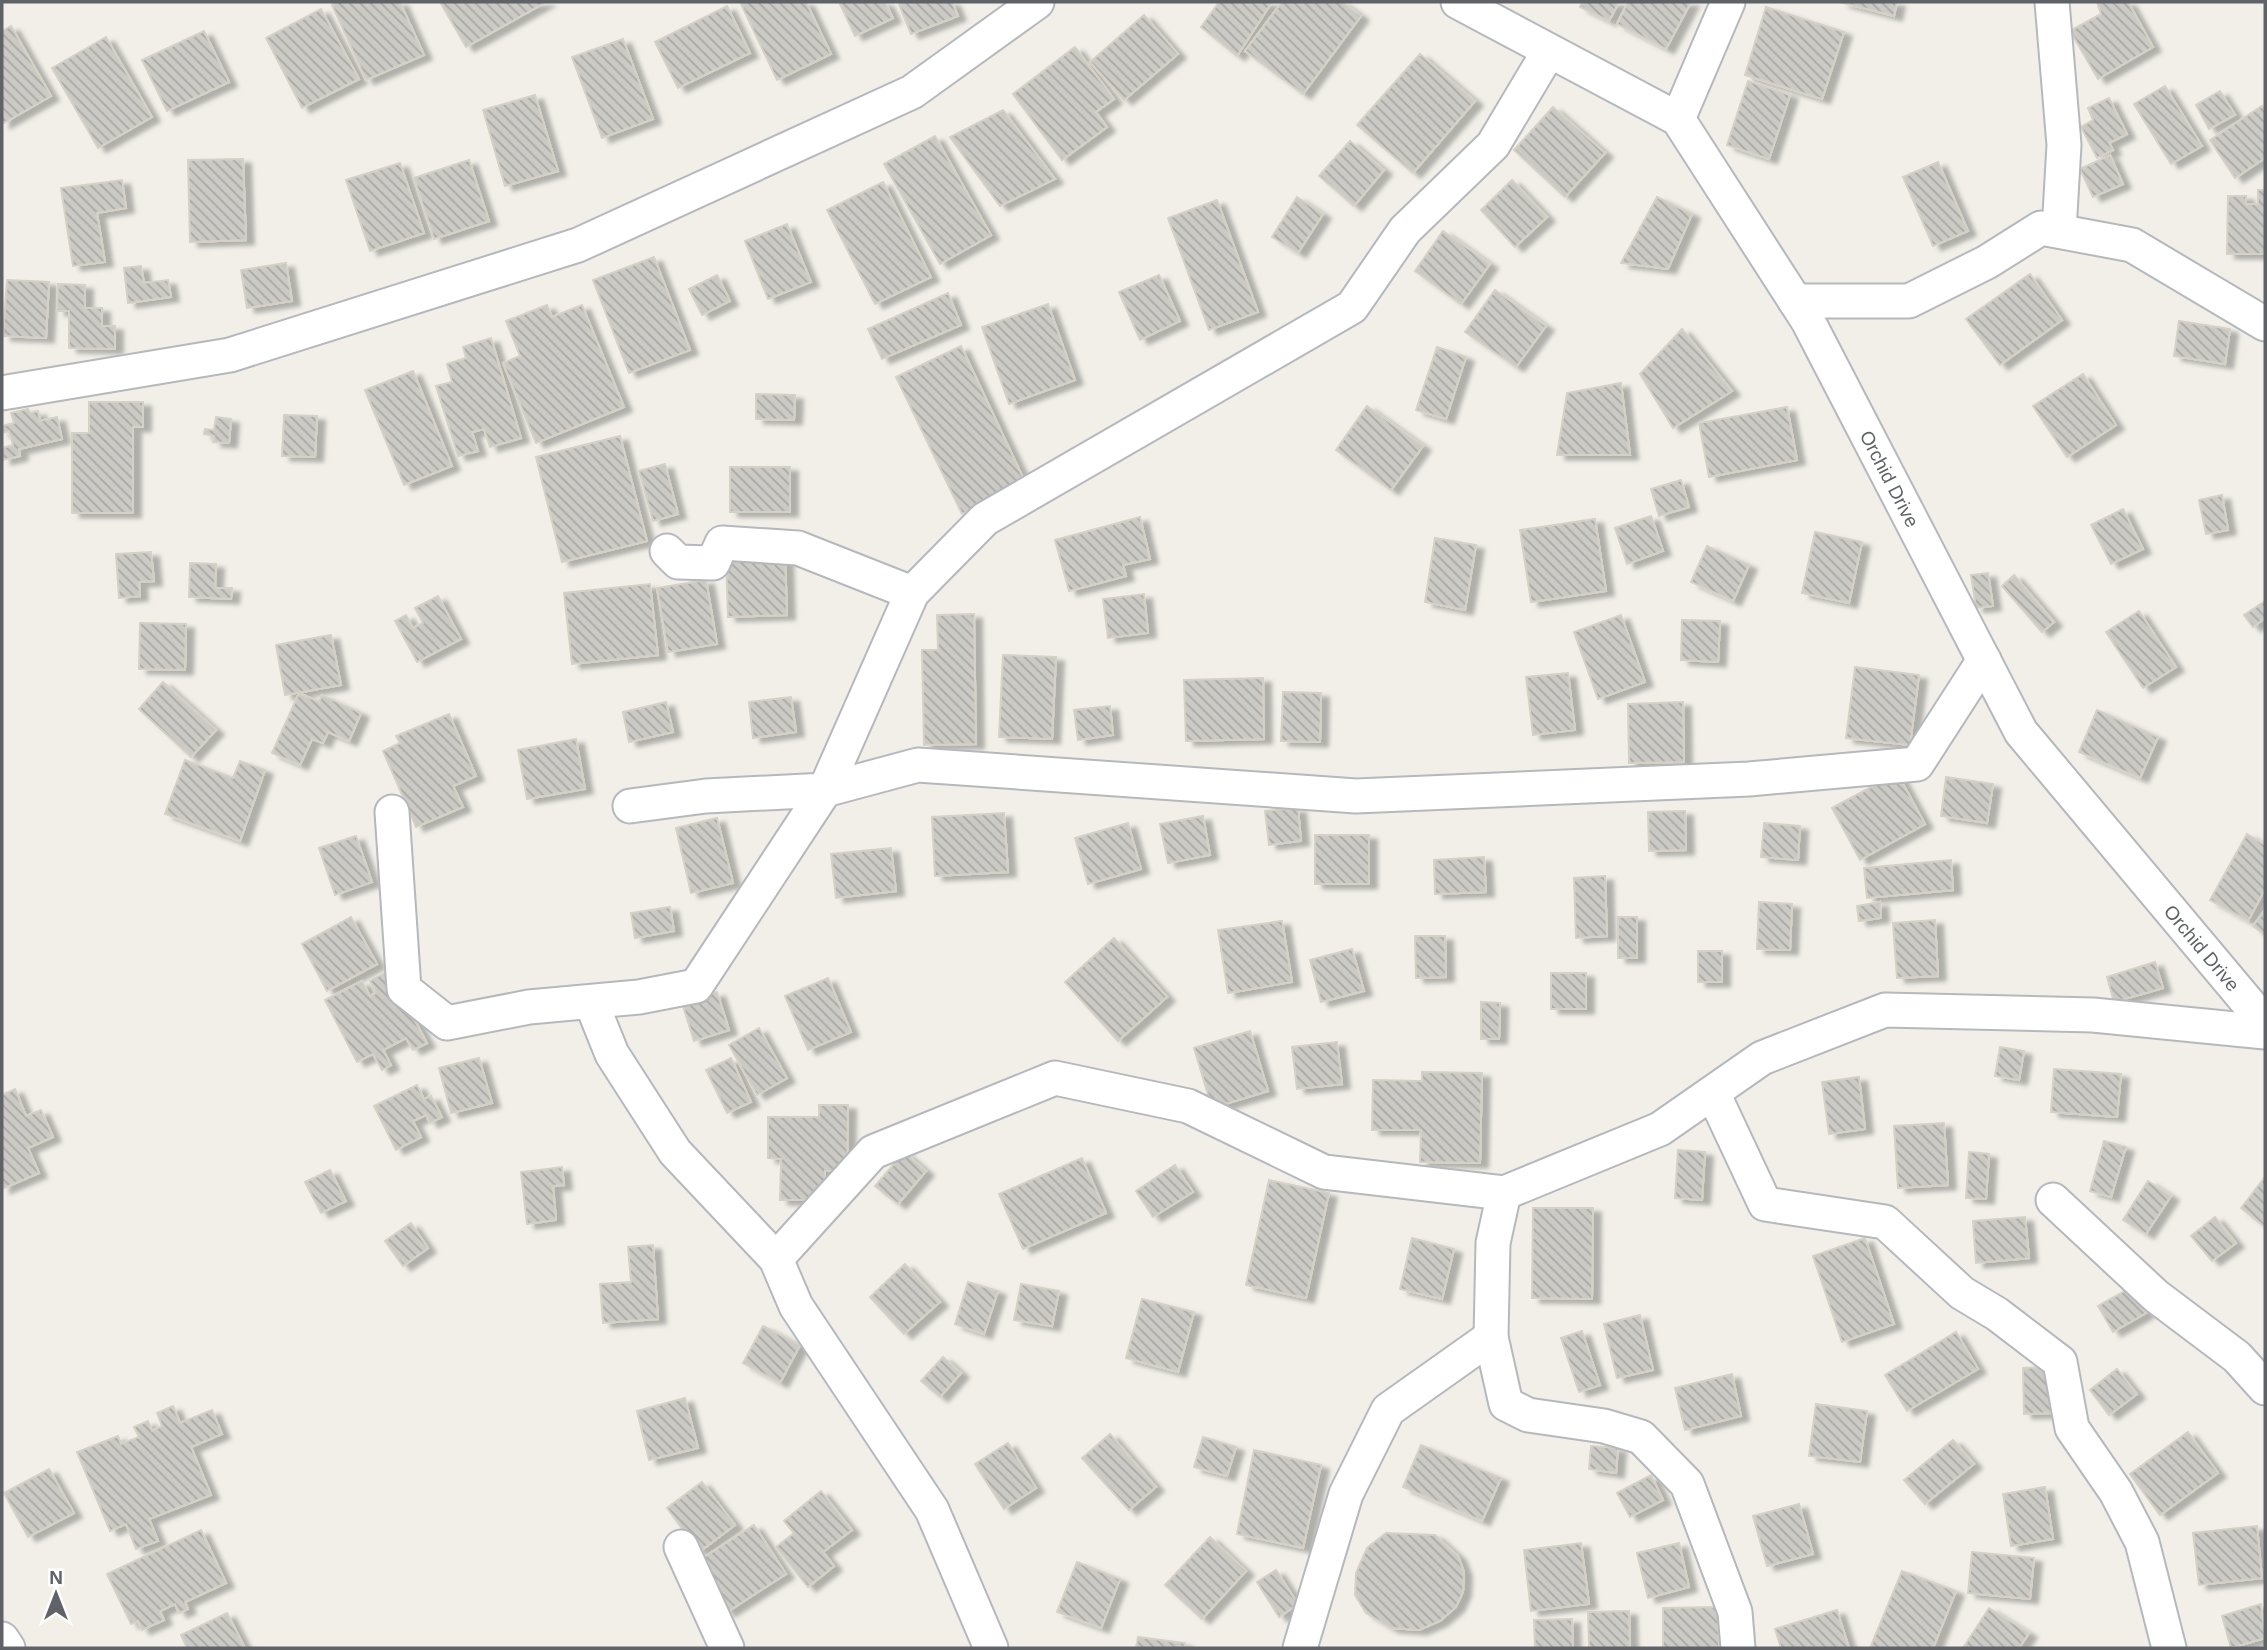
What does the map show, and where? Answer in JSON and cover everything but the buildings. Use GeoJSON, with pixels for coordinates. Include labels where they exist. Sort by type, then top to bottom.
{"type":"FeatureCollection","features":[{"type":"Feature","properties":{"kind":"street"},"geometry":{"type":"LineString","coordinates":[[2,393],[230,355],[578,245],[912,92],[1037,2]]}},
{"type":"Feature","properties":{"kind":"street","name":"Orchid Drive"},"geometry":{"type":"LineString","coordinates":[[1458,2],[1678,119],[1795,301],[2021,732],[2265,1023]]}},
{"type":"Feature","properties":{"kind":"street"},"geometry":{"type":"LineString","coordinates":[[1678,119],[1728,2]]}},
{"type":"Feature","properties":{"kind":"street"},"geometry":{"type":"LineString","coordinates":[[2052,2],[2064,145],[2059,231]]}},
{"type":"Feature","properties":{"kind":"street"},"geometry":{"type":"LineString","coordinates":[[392,812],[404,989],[447,1023],[529,1007],[591,1002],[696,986],[825,790],[912,593],[985,519],[1352,307],[1405,230],[1493,145],[1549,51]]}},
{"type":"Feature","properties":{"kind":"street"},"geometry":{"type":"LineString","coordinates":[[1795,301],[1909,301],[1987,262],[2041,228],[2132,245],[2265,324]]}},
{"type":"Feature","properties":{"kind":"street"},"geometry":{"type":"LineString","coordinates":[[667,551],[678,562],[713,563],[722,543],[799,548],[912,593]]}},
{"type":"Feature","properties":{"kind":"street"},"geometry":{"type":"LineString","coordinates":[[630,806],[706,796],[825,790],[918,765],[1356,796],[1749,779],[1917,764],[1984,660]]}},
{"type":"Feature","properties":{"kind":"street"},"geometry":{"type":"LineString","coordinates":[[591,1002],[612,1054],[675,1152],[776,1259],[796,1306],[932,1510],[991,1648]]}},
{"type":"Feature","properties":{"kind":"street"},"geometry":{"type":"LineString","coordinates":[[776,1259],[873,1152],[1055,1078],[1188,1106],[1324,1172],[1504,1193],[1660,1129],[1762,1058],[1885,1010],[2093,1015],[2265,1032]]}},
{"type":"Feature","properties":{"kind":"street"},"geometry":{"type":"LineString","coordinates":[[1713,1093],[1765,1204],[1885,1222],[1962,1293],[1997,1314],[2060,1362],[2072,1428],[2116,1492],[2142,1542],[2169,1648]]}},
{"type":"Feature","properties":{"kind":"street"},"geometry":{"type":"LineString","coordinates":[[1504,1193],[1493,1243],[1490,1337],[1506,1404],[1528,1415],[1604,1426],[1641,1437],[1687,1484],[1735,1612],[1738,1648]]}},
{"type":"Feature","properties":{"kind":"street"},"geometry":{"type":"LineString","coordinates":[[2053,1200],[2156,1296],[2237,1357],[2265,1388]]}},
{"type":"Feature","properties":{"kind":"street"},"geometry":{"type":"LineString","coordinates":[[1300,1648],[1346,1494],[1388,1409],[1490,1337]]}},
{"type":"Feature","properties":{"kind":"street"},"geometry":{"type":"LineString","coordinates":[[681,1547],[727,1648]]}},
{"type":"Feature","properties":{"kind":"street"},"geometry":{"type":"LineString","coordinates":[[2,1639],[8,1648]]}}]}
